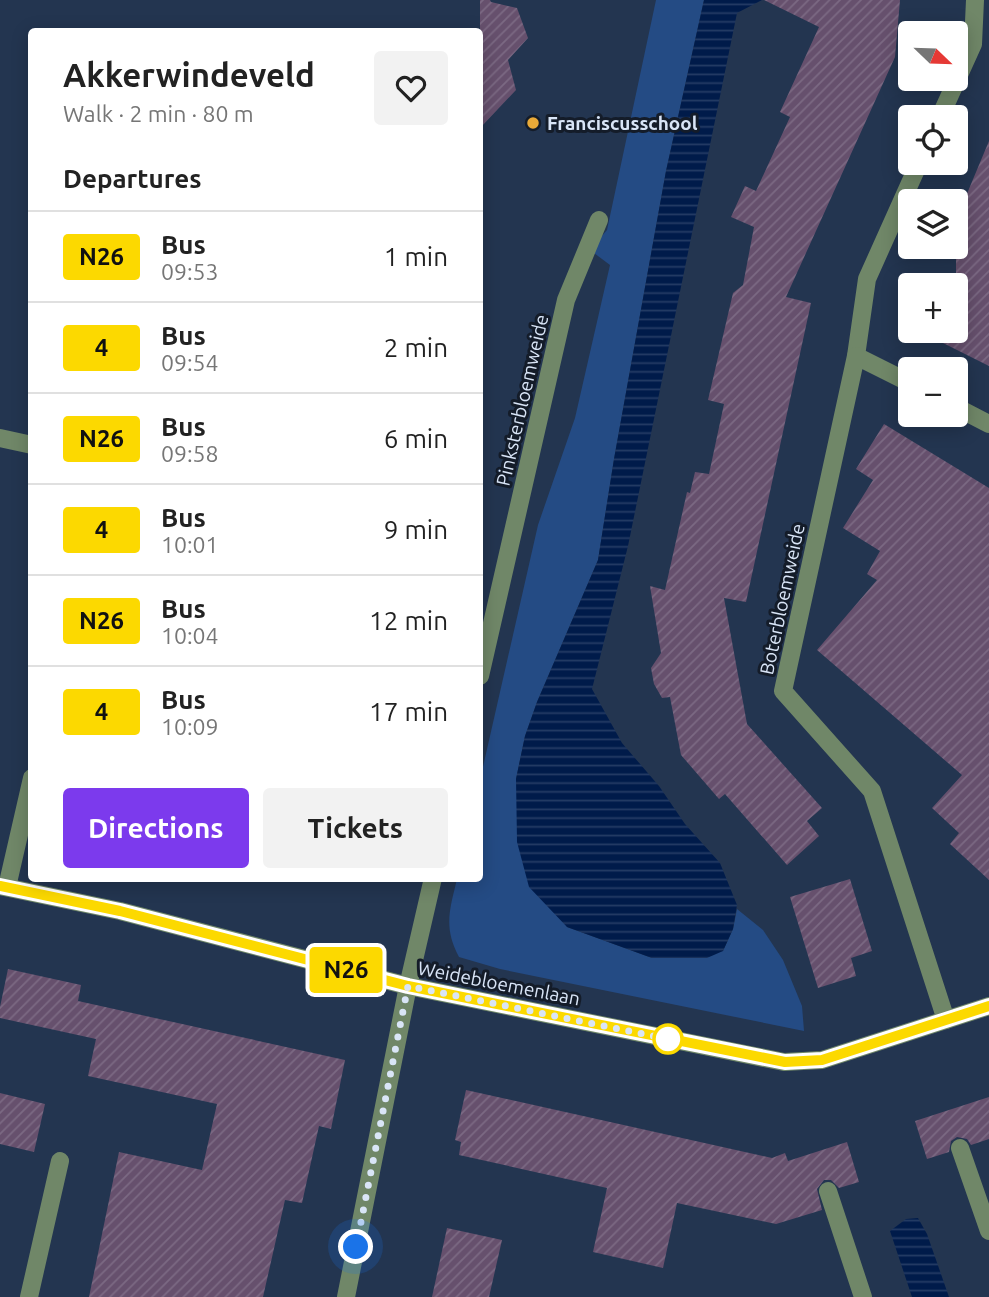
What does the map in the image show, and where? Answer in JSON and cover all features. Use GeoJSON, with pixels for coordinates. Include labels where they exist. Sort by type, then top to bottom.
{"type":"FeatureCollection","features":[{"type":"Feature","properties":{"kind":"street"},"geometry":{"type":"LineString","coordinates":[[947,105],[981,47],[975,0]]}},
{"type":"Feature","properties":{"kind":"street","name":"Boterbloemweide"},"geometry":{"type":"LineString","coordinates":[[914,175],[867,279],[856,356],[783,691],[872,791],[946,1020]]}},
{"type":"Feature","properties":{"kind":"street","name":"Pinksterbloemweide"},"geometry":{"type":"LineString","coordinates":[[483,663],[566,300],[599,220]]}},
{"type":"Feature","properties":{"kind":"street"},"geometry":{"type":"LineString","coordinates":[[856,356],[898,377]]}},
{"type":"Feature","properties":{"kind":"street"},"geometry":{"type":"LineString","coordinates":[[968,413],[989,424]]}},
{"type":"Feature","properties":{"kind":"street"},"geometry":{"type":"LineString","coordinates":[[0,438],[28,444]]}},
{"type":"Feature","properties":{"kind":"street"},"geometry":{"type":"LineString","coordinates":[[4,887],[28,794]]}},
{"type":"Feature","properties":{"kind":"street"},"geometry":{"type":"LineString","coordinates":[[346,1297],[408,986],[432,882]]}},
{"type":"Feature","properties":{"kind":"street","name":"Weidebloemenlaan"},"geometry":{"type":"LineString","coordinates":[[4,887],[120,911],[408,986],[785,1062],[822,1060],[989,1006]]}},
{"type":"Feature","properties":{"kind":"street"},"geometry":{"type":"LineString","coordinates":[[960,1149],[989,1231]]}},
{"type":"Feature","properties":{"kind":"street"},"geometry":{"type":"LineString","coordinates":[[29,1297],[60,1161]]}},
{"type":"Feature","properties":{"kind":"street"},"geometry":{"type":"LineString","coordinates":[[828,1191],[863,1297]]}},
{"type":"Feature","properties":{"kind":"shaded area"},"geometry":{"type":"Polygon","coordinates":[[[656,0],[704,0],[666,171],[598,560],[537,702],[525,736],[516,779],[567,927],[652,958],[723,951],[733,929],[737,909],[763,930],[783,960],[802,1006],[804,1031],[500,969],[459,957],[451,936],[449,918],[456,882],[483,882],[483,767],[538,525],[575,418],[610,265],[590,250],[607,230],[656,0]]]}},
{"type":"Feature","properties":{"kind":"shaded area"},"geometry":{"type":"Polygon","coordinates":[[[704,0],[762,0],[737,13],[628,546],[592,689],[622,743],[659,786],[685,824],[720,863],[737,905],[733,929],[723,951],[707,958],[652,958],[567,927],[529,887],[517,842],[516,779],[525,736],[537,702],[598,560],[666,171],[704,0]]]}},
{"type":"Feature","properties":{"kind":"shaded area"},"geometry":{"type":"Polygon","coordinates":[[[918,1218],[927,1234],[949,1297],[912,1297],[890,1231],[906,1219],[918,1218]]]}},
{"type":"Feature","properties":{"kind":"building"},"geometry":{"type":"Polygon","coordinates":[[[480,0],[490,0],[517,8],[528,38],[508,60],[516,90],[483,125],[483,28],[480,28],[480,0]]]}},
{"type":"Feature","properties":{"kind":"building"},"geometry":{"type":"Polygon","coordinates":[[[764,0],[900,0],[895,57],[786,297],[811,303],[746,602],[724,598],[747,724],[822,808],[807,821],[819,836],[787,865],[725,794],[719,799],[681,755],[670,697],[662,698],[654,684],[651,668],[661,653],[650,586],[665,590],[687,492],[690,493],[695,472],[709,474],[724,404],[708,400],[733,293],[743,285],[754,227],[731,217],[745,186],[756,191],[790,117],[780,112],[819,27],[764,0]]]}},
{"type":"Feature","properties":{"kind":"building"},"geometry":{"type":"Polygon","coordinates":[[[989,141],[989,366],[943,343],[968,343],[968,273],[956,273],[956,259],[968,259],[968,191],[989,141]]]}},
{"type":"Feature","properties":{"kind":"building"},"geometry":{"type":"Polygon","coordinates":[[[884,424],[989,488],[989,880],[950,844],[959,833],[932,808],[962,775],[817,650],[877,580],[867,574],[880,551],[843,528],[873,480],[856,469],[884,424]]]}},
{"type":"Feature","properties":{"kind":"building"},"geometry":{"type":"Polygon","coordinates":[[[850,879],[872,951],[851,958],[856,976],[818,988],[790,897],[850,879]]]}},
{"type":"Feature","properties":{"kind":"building"},"geometry":{"type":"Polygon","coordinates":[[[8,969],[81,985],[78,1001],[345,1060],[331,1129],[319,1126],[302,1203],[285,1200],[263,1297],[89,1297],[119,1152],[202,1170],[217,1104],[88,1076],[96,1039],[0,1018],[8,969]]]}},
{"type":"Feature","properties":{"kind":"building"},"geometry":{"type":"Polygon","coordinates":[[[466,1090],[772,1158],[785,1153],[788,1161],[847,1142],[859,1182],[839,1188],[831,1180],[824,1180],[817,1189],[822,1210],[776,1224],[677,1203],[663,1268],[593,1252],[607,1188],[459,1155],[461,1142],[455,1140],[466,1090]]]}},
{"type":"Feature","properties":{"kind":"building"},"geometry":{"type":"Polygon","coordinates":[[[0,1093],[45,1104],[34,1152],[0,1144],[0,1093]]]}},
{"type":"Feature","properties":{"kind":"building"},"geometry":{"type":"Polygon","coordinates":[[[989,1097],[989,1139],[971,1145],[967,1139],[957,1137],[951,1141],[949,1152],[927,1159],[915,1121],[989,1097]]]}},
{"type":"Feature","properties":{"kind":"building"},"geometry":{"type":"Polygon","coordinates":[[[447,1228],[502,1240],[489,1297],[432,1297],[447,1228]]]}},
{"type":"Feature","properties":{"kind":"bus line","name":"N26"},"geometry":{"type":"LineString","coordinates":[[0,886],[120,911],[408,986],[785,1062],[822,1060],[989,1006]]}},
{"type":"Feature","properties":{"kind":"place","name":"Franciscusschool"},"geometry":{"type":"Point","coordinates":[533,123]}},
{"type":"Feature","properties":{"kind":"route"},"geometry":{"type":"LineString","coordinates":[[356,1247],[408,986],[668,1039]]}}]}
